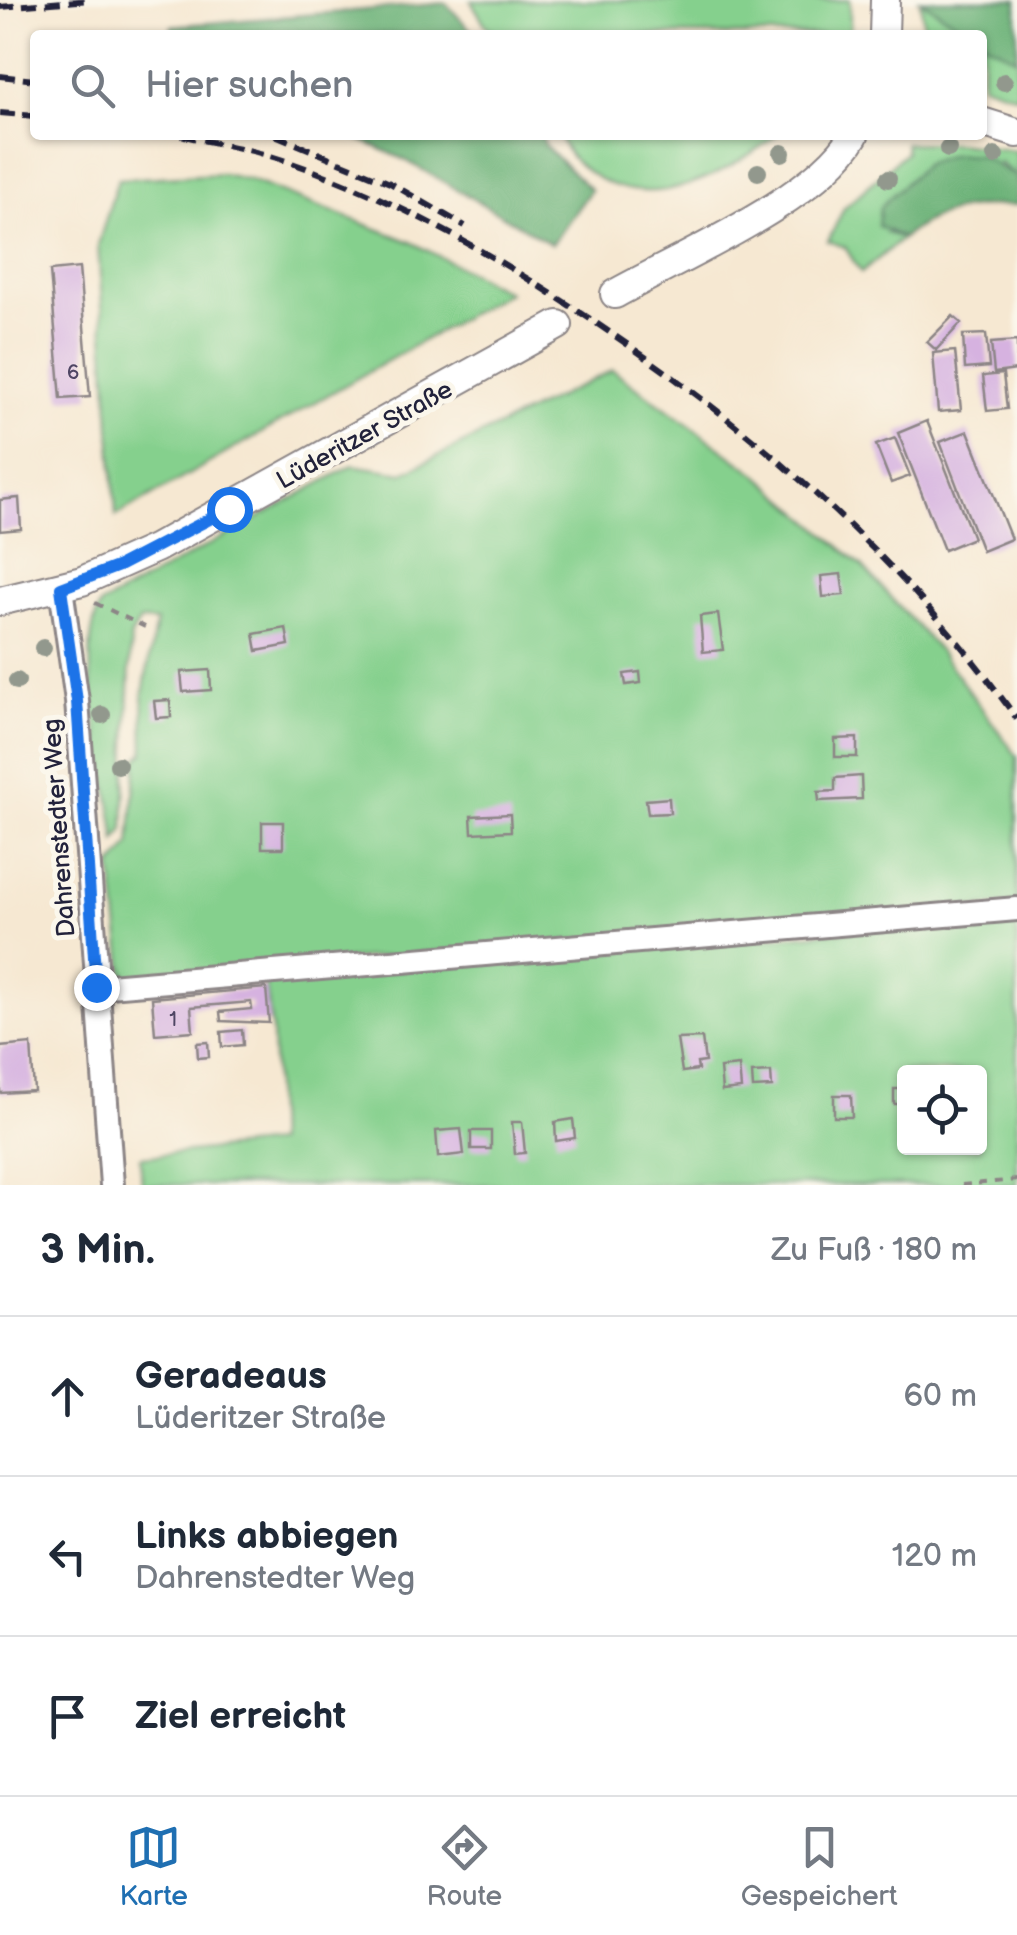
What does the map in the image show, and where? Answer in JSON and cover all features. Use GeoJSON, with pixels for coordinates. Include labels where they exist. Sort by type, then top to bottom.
{"type":"FeatureCollection","features":[{"type":"Feature","properties":{"kind":"main road"},"geometry":{"type":"LineString","coordinates":[[884,30],[885,0]]}},
{"type":"Feature","properties":{"kind":"main road"},"geometry":{"type":"LineString","coordinates":[[987,124],[1017,134]]}},
{"type":"Feature","properties":{"kind":"main road"},"geometry":{"type":"LineString","coordinates":[[615,294],[789,196],[824,170],[850,140]]}},
{"type":"Feature","properties":{"kind":"main road","name":"Lüderitzer Straße"},"geometry":{"type":"LineString","coordinates":[[0,601],[73,593],[558,325]]}},
{"type":"Feature","properties":{"kind":"street","name":"Dahrenstedter Weg"},"geometry":{"type":"LineString","coordinates":[[73,593],[77,701],[112,1185]]}},
{"type":"Feature","properties":{"kind":"street"},"geometry":{"type":"LineString","coordinates":[[96,987],[1017,910]]}},
{"type":"Feature","properties":{"kind":"path"},"geometry":{"type":"LineString","coordinates":[[73,593],[145,627]]}},
{"type":"Feature","properties":{"kind":"path"},"geometry":{"type":"LineString","coordinates":[[962,1185],[1017,1180]]}},
{"type":"Feature","properties":{"kind":"green space"},"geometry":{"type":"Polygon","coordinates":[[[850,0],[850,30],[492,30],[471,1],[850,0]]]}},
{"type":"Feature","properties":{"kind":"green space"},"geometry":{"type":"Polygon","coordinates":[[[920,0],[967,30],[924,30],[920,0]]]}},
{"type":"Feature","properties":{"kind":"green space"},"geometry":{"type":"Polygon","coordinates":[[[920,0],[1017,0],[1017,58],[987,44],[987,30],[967,30],[920,0]]]}},
{"type":"Feature","properties":{"kind":"green space"},"geometry":{"type":"Polygon","coordinates":[[[446,3],[470,30],[172,30],[172,26],[446,3]]]}},
{"type":"Feature","properties":{"kind":"green space"},"geometry":{"type":"Polygon","coordinates":[[[987,43],[1017,58],[1017,96],[987,86],[987,43]]]}},
{"type":"Feature","properties":{"kind":"green space"},"geometry":{"type":"Polygon","coordinates":[[[361,140],[543,140],[591,190],[552,244],[405,160],[361,140]]]}},
{"type":"Feature","properties":{"kind":"green space"},"geometry":{"type":"Polygon","coordinates":[[[562,140],[770,140],[712,175],[665,190],[617,186],[587,171],[568,153],[562,140]]]}},
{"type":"Feature","properties":{"kind":"green space"},"geometry":{"type":"Polygon","coordinates":[[[905,143],[957,143],[1017,151],[1017,177],[1000,163],[886,233],[903,238],[861,273],[845,247],[828,241],[844,208],[906,152],[905,143]]]}},
{"type":"Feature","properties":{"kind":"green space"},"geometry":{"type":"Polygon","coordinates":[[[953,154],[981,156],[1017,177],[1017,205],[943,214],[903,238],[878,226],[880,207],[926,163],[953,154]]]}},
{"type":"Feature","properties":{"kind":"green space"},"geometry":{"type":"Polygon","coordinates":[[[223,174],[250,180],[411,242],[508,292],[116,516],[98,245],[118,179],[223,174]]]}},
{"type":"Feature","properties":{"kind":"green space"},"geometry":{"type":"Polygon","coordinates":[[[613,370],[758,475],[862,566],[940,652],[1017,756],[1017,904],[124,978],[112,867],[130,845],[137,759],[144,753],[143,693],[156,622],[140,621],[131,635],[124,829],[116,841],[91,686],[93,627],[101,605],[353,465],[403,473],[613,370]]]}},
{"type":"Feature","properties":{"kind":"green space"},"geometry":{"type":"Polygon","coordinates":[[[1017,916],[1017,1185],[142,1185],[140,1157],[276,1143],[272,1030],[265,981],[1017,916]]]}},
{"type":"Feature","properties":{"kind":"building"},"geometry":{"type":"Polygon","coordinates":[[[79,268],[90,397],[61,399],[50,271],[79,268]]]}},
{"type":"Feature","properties":{"kind":"building"},"geometry":{"type":"Polygon","coordinates":[[[953,316],[961,323],[936,350],[927,342],[953,316]]]}},
{"type":"Feature","properties":{"kind":"building"},"geometry":{"type":"Polygon","coordinates":[[[986,334],[989,367],[965,369],[963,335],[986,334]]]}},
{"type":"Feature","properties":{"kind":"building"},"geometry":{"type":"Polygon","coordinates":[[[1017,341],[1017,370],[994,373],[991,343],[1017,341]]]}},
{"type":"Feature","properties":{"kind":"building"},"geometry":{"type":"Polygon","coordinates":[[[955,351],[961,410],[938,412],[933,353],[955,351]]]}},
{"type":"Feature","properties":{"kind":"building"},"geometry":{"type":"Polygon","coordinates":[[[1003,374],[1007,409],[987,411],[983,376],[1003,374]]]}},
{"type":"Feature","properties":{"kind":"building"},"geometry":{"type":"Polygon","coordinates":[[[927,421],[973,538],[944,550],[898,433],[927,421]]]}},
{"type":"Feature","properties":{"kind":"building"},"geometry":{"type":"Polygon","coordinates":[[[968,431],[1011,539],[982,551],[940,442],[968,431]]]}},
{"type":"Feature","properties":{"kind":"building"},"geometry":{"type":"Polygon","coordinates":[[[895,438],[910,476],[891,483],[876,445],[895,438]]]}},
{"type":"Feature","properties":{"kind":"building"},"geometry":{"type":"Polygon","coordinates":[[[19,498],[21,529],[0,531],[0,500],[19,498]]]}},
{"type":"Feature","properties":{"kind":"building"},"geometry":{"type":"Polygon","coordinates":[[[841,574],[844,595],[823,597],[821,576],[841,574]]]}},
{"type":"Feature","properties":{"kind":"building"},"geometry":{"type":"Polygon","coordinates":[[[718,614],[723,650],[703,652],[700,616],[718,614]]]}},
{"type":"Feature","properties":{"kind":"building"},"geometry":{"type":"Polygon","coordinates":[[[286,628],[289,645],[257,651],[254,634],[286,628]]]}},
{"type":"Feature","properties":{"kind":"building"},"geometry":{"type":"Polygon","coordinates":[[[210,670],[211,690],[183,692],[181,672],[210,670]]]}},
{"type":"Feature","properties":{"kind":"building"},"geometry":{"type":"Polygon","coordinates":[[[640,672],[641,683],[626,685],[624,674],[640,672]]]}},
{"type":"Feature","properties":{"kind":"building"},"geometry":{"type":"Polygon","coordinates":[[[170,700],[171,717],[156,718],[154,701],[170,700]]]}},
{"type":"Feature","properties":{"kind":"building"},"geometry":{"type":"Polygon","coordinates":[[[857,738],[857,757],[835,757],[835,739],[857,738]]]}},
{"type":"Feature","properties":{"kind":"building"},"geometry":{"type":"Polygon","coordinates":[[[861,776],[862,799],[819,801],[818,792],[835,791],[835,778],[861,776]]]}},
{"type":"Feature","properties":{"kind":"building"},"geometry":{"type":"Polygon","coordinates":[[[669,798],[670,813],[648,814],[646,800],[669,798]]]}},
{"type":"Feature","properties":{"kind":"building"},"geometry":{"type":"Polygon","coordinates":[[[510,814],[511,831],[472,833],[471,816],[510,814]]]}},
{"type":"Feature","properties":{"kind":"building"},"geometry":{"type":"Polygon","coordinates":[[[262,822],[283,822],[283,848],[262,848],[262,822]]]}},
{"type":"Feature","properties":{"kind":"building"},"geometry":{"type":"Polygon","coordinates":[[[266,988],[269,1023],[221,1021],[220,1012],[252,1009],[251,1002],[191,1007],[193,1031],[155,1034],[152,998],[266,988]]]}},
{"type":"Feature","properties":{"kind":"building"},"geometry":{"type":"Polygon","coordinates":[[[242,1030],[243,1045],[222,1047],[221,1032],[242,1030]]]}},
{"type":"Feature","properties":{"kind":"building"},"geometry":{"type":"Polygon","coordinates":[[[702,1038],[705,1062],[697,1063],[698,1070],[682,1072],[677,1039],[702,1038]]]}},
{"type":"Feature","properties":{"kind":"building"},"geometry":{"type":"Polygon","coordinates":[[[208,1042],[209,1057],[198,1058],[197,1043],[208,1042]]]}},
{"type":"Feature","properties":{"kind":"building"},"geometry":{"type":"Polygon","coordinates":[[[31,1044],[34,1091],[0,1093],[0,1047],[31,1044]]]}},
{"type":"Feature","properties":{"kind":"building"},"geometry":{"type":"Polygon","coordinates":[[[739,1066],[741,1089],[722,1091],[720,1068],[739,1066]]]}},
{"type":"Feature","properties":{"kind":"building"},"geometry":{"type":"Polygon","coordinates":[[[771,1072],[772,1087],[753,1088],[752,1073],[771,1072]]]}},
{"type":"Feature","properties":{"kind":"building"},"geometry":{"type":"Polygon","coordinates":[[[834,1095],[851,1095],[852,1117],[834,1117],[834,1095]]]}},
{"type":"Feature","properties":{"kind":"building"},"geometry":{"type":"Polygon","coordinates":[[[573,1119],[575,1138],[556,1141],[555,1122],[573,1119]]]}},
{"type":"Feature","properties":{"kind":"building"},"geometry":{"type":"Polygon","coordinates":[[[512,1122],[522,1122],[525,1153],[515,1154],[512,1122]]]}},
{"type":"Feature","properties":{"kind":"building"},"geometry":{"type":"Polygon","coordinates":[[[461,1129],[464,1154],[438,1157],[436,1131],[461,1129]]]}},
{"type":"Feature","properties":{"kind":"building"},"geometry":{"type":"Polygon","coordinates":[[[471,1131],[491,1131],[491,1149],[471,1149],[471,1131]]]}},
{"type":"Feature","properties":{"kind":"railway"},"geometry":{"type":"LineString","coordinates":[[0,7],[90,0]]}},
{"type":"Feature","properties":{"kind":"railway"},"geometry":{"type":"LineString","coordinates":[[0,76],[30,79]]}},
{"type":"Feature","properties":{"kind":"railway"},"geometry":{"type":"LineString","coordinates":[[0,113],[30,116]]}},
{"type":"Feature","properties":{"kind":"railway"},"geometry":{"type":"LineString","coordinates":[[204,140],[277,158],[401,208],[518,273],[654,363],[769,453],[876,551],[925,604],[1017,719]]}},
{"type":"Feature","properties":{"kind":"railway"},"geometry":{"type":"LineString","coordinates":[[287,140],[390,183],[465,226]]}},
{"type":"Feature","properties":{"kind":"route"},"geometry":{"type":"LineString","coordinates":[[96,987],[77,701],[61,588],[119,566],[229,509]]}}]}
